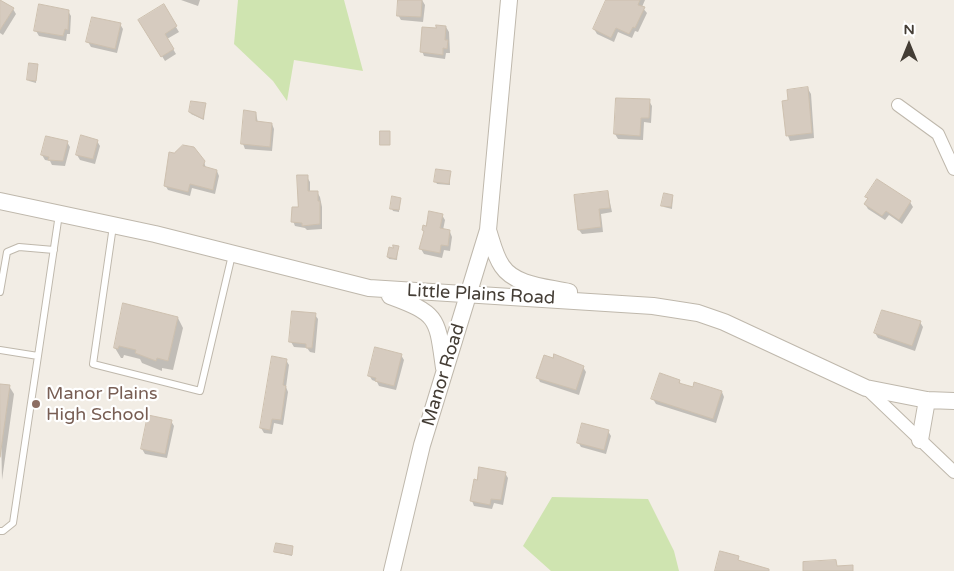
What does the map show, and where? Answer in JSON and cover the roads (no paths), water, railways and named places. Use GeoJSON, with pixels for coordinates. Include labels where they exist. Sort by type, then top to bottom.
{"type":"FeatureCollection","features":[{"type":"Feature","properties":{"kind":"street","name":"Manor Road"},"geometry":{"type":"LineString","coordinates":[[392,571],[422,445],[470,294],[488,230],[509,0]]}},
{"type":"Feature","properties":{"kind":"street"},"geometry":{"type":"LineString","coordinates":[[898,105],[938,134],[954,169]]}},
{"type":"Feature","properties":{"kind":"street","name":"Little Plains Road"},"geometry":{"type":"LineString","coordinates":[[0,200],[60,212],[370,288],[653,306],[698,313],[731,325],[866,388],[927,400],[954,401]]}},
{"type":"Feature","properties":{"kind":"street"},"geometry":{"type":"LineString","coordinates":[[488,230],[501,265],[508,274],[522,282],[607,303]]}},
{"type":"Feature","properties":{"kind":"street"},"geometry":{"type":"LineString","coordinates":[[370,288],[418,306],[427,312],[434,320],[439,333],[445,373]]}},
{"type":"Feature","properties":{"kind":"street"},"geometry":{"type":"LineString","coordinates":[[866,388],[954,472]]}},
{"type":"Feature","properties":{"kind":"street"},"geometry":{"type":"LineString","coordinates":[[920,440],[927,400]]}},
{"type":"Feature","properties":{"kind":"lane"},"geometry":{"type":"LineString","coordinates":[[0,531],[4,531],[13,523],[60,212]]}},
{"type":"Feature","properties":{"kind":"lane"},"geometry":{"type":"LineString","coordinates":[[113,225],[93,364],[200,391],[233,254]]}},
{"type":"Feature","properties":{"kind":"lane"},"geometry":{"type":"LineString","coordinates":[[0,292],[7,252],[18,247],[54,250]]}},
{"type":"Feature","properties":{"kind":"lane"},"geometry":{"type":"LineString","coordinates":[[0,350],[38,356]]}},
{"type":"Feature","properties":{"kind":"place","name":"Manor Plains High School"},"geometry":{"type":"Point","coordinates":[36,404]}}]}
